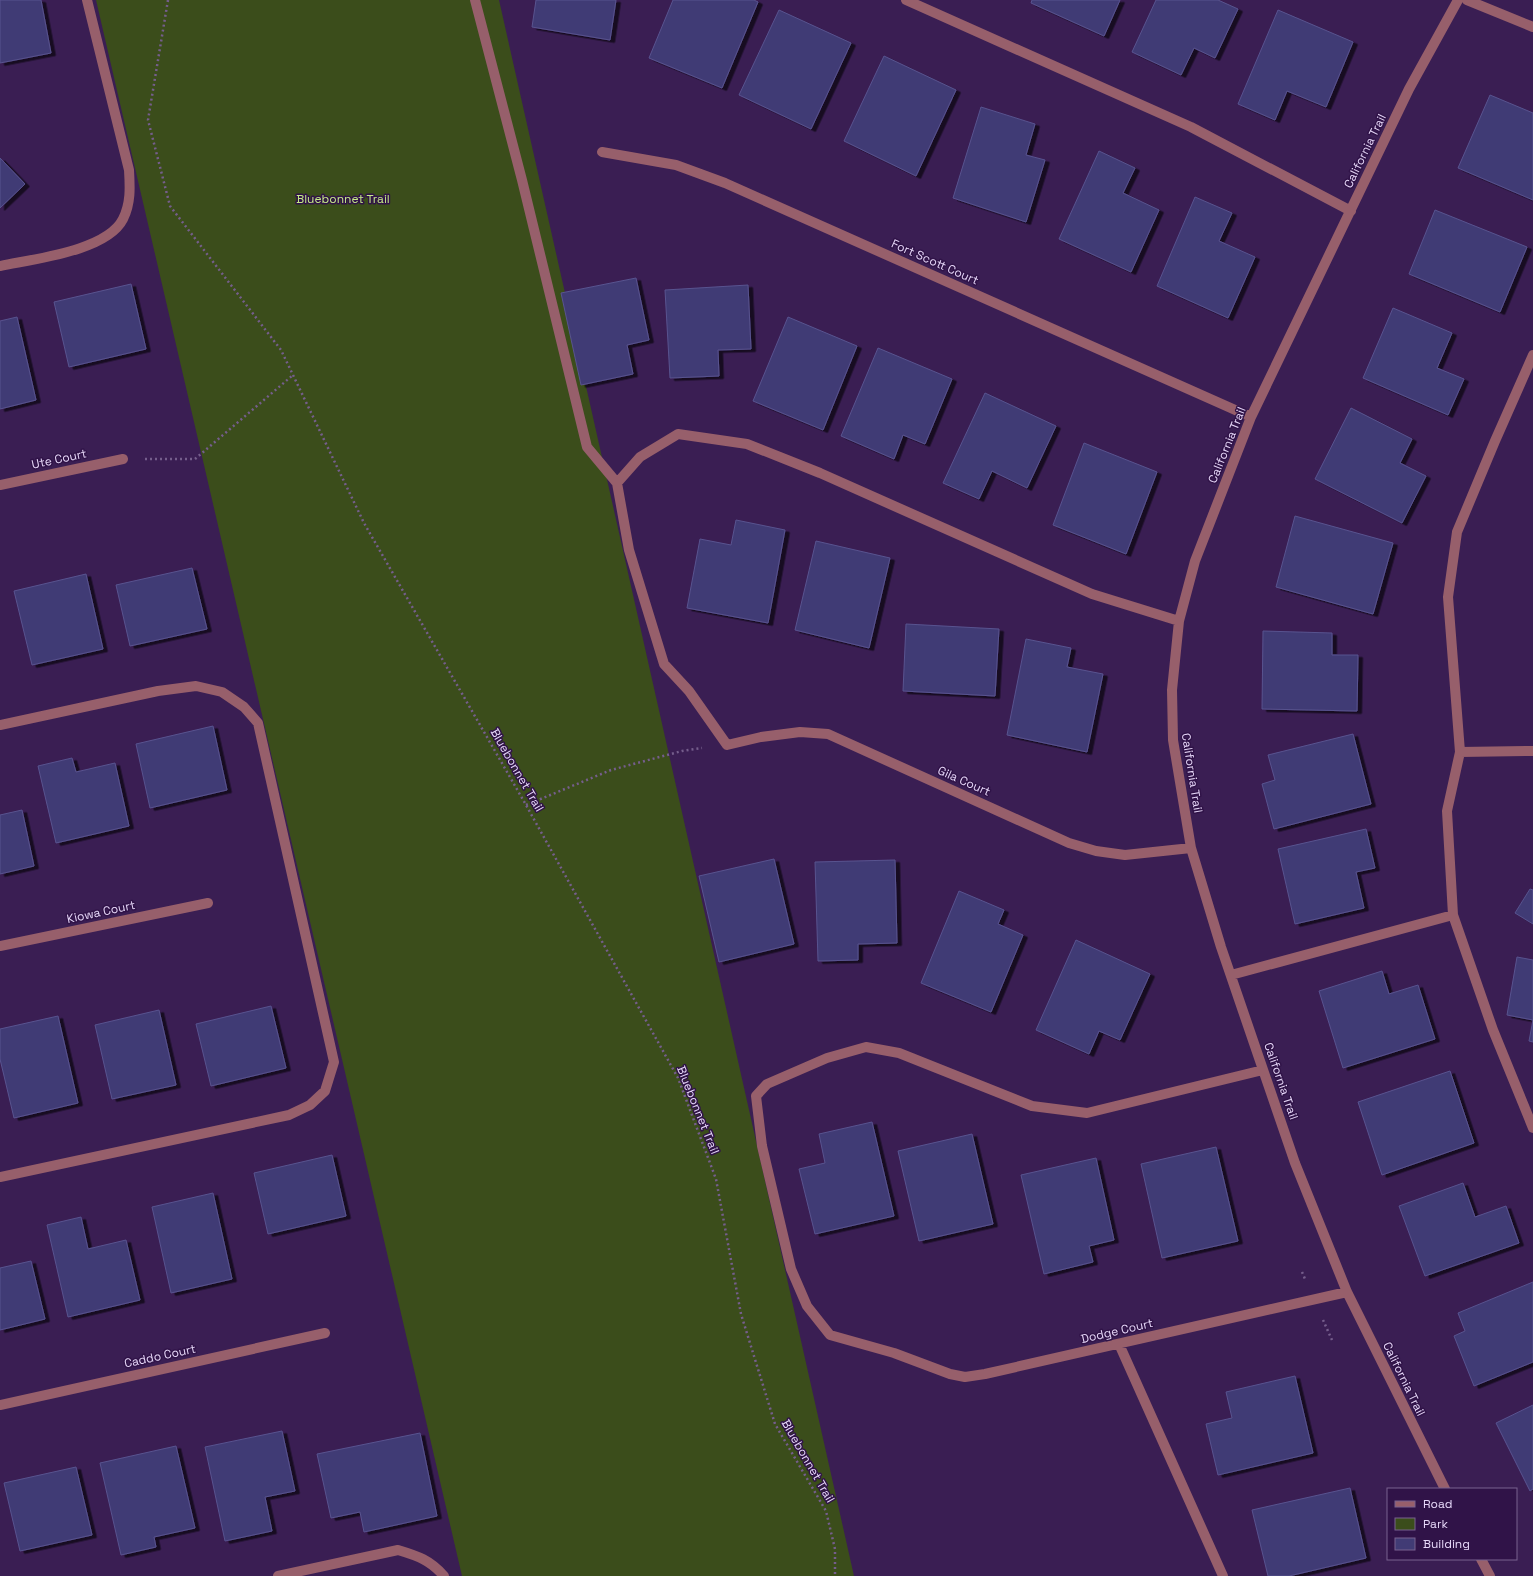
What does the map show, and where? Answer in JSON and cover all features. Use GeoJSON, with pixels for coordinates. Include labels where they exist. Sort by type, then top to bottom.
{"type":"FeatureCollection","features":[{"type":"Feature","properties":{"kind":"street"},"geometry":{"type":"LineString","coordinates":[[0,266],[88,246],[116,230],[123,219],[127,207],[130,190],[129,170],[87,0]]}},
{"type":"Feature","properties":{"kind":"street"},"geometry":{"type":"LineString","coordinates":[[476,0],[522,180],[587,447],[617,483],[629,550],[664,664],[689,691],[727,745]]}},
{"type":"Feature","properties":{"kind":"street"},"geometry":{"type":"LineString","coordinates":[[906,0],[1191,127],[1351,210]]}},
{"type":"Feature","properties":{"kind":"street","name":"California Trail"},"geometry":{"type":"LineString","coordinates":[[1444,1488],[1347,1292],[1295,1163],[1263,1070],[1191,848],[1173,740],[1172,690],[1179,620],[1195,561],[1251,417],[1409,89],[1458,0]]}},
{"type":"Feature","properties":{"kind":"street"},"geometry":{"type":"LineString","coordinates":[[1467,0],[1533,27]]}},
{"type":"Feature","properties":{"kind":"street","name":"Fort Scott Court"},"geometry":{"type":"LineString","coordinates":[[602,152],[676,165],[725,183],[1251,417]]}},
{"type":"Feature","properties":{"kind":"street"},"geometry":{"type":"LineString","coordinates":[[1533,355],[1457,532],[1448,597],[1460,752],[1447,811],[1453,915],[1493,1030],[1533,1128]]}},
{"type":"Feature","properties":{"kind":"street"},"geometry":{"type":"LineString","coordinates":[[617,483],[640,457],[678,434],[747,444],[820,473],[1092,594],[1179,620]]}},
{"type":"Feature","properties":{"kind":"street","name":"Ute Court"},"geometry":{"type":"LineString","coordinates":[[0,485],[124,459]]}},
{"type":"Feature","properties":{"kind":"street"},"geometry":{"type":"LineString","coordinates":[[0,725],[158,691],[196,686],[222,692],[244,707],[258,723],[334,1062],[325,1091],[310,1105],[289,1115],[0,1177]]}},
{"type":"Feature","properties":{"kind":"street","name":"Gila Court"},"geometry":{"type":"LineString","coordinates":[[727,745],[761,737],[792,733],[828,734],[1069,843],[1096,851],[1125,855],[1191,848]]}},
{"type":"Feature","properties":{"kind":"street"},"geometry":{"type":"LineString","coordinates":[[1460,752],[1533,751]]}},
{"type":"Feature","properties":{"kind":"street","name":"Kiowa Court"},"geometry":{"type":"LineString","coordinates":[[0,946],[208,903]]}},
{"type":"Feature","properties":{"kind":"street"},"geometry":{"type":"LineString","coordinates":[[1231,975],[1453,915]]}},
{"type":"Feature","properties":{"kind":"street","name":"Dodge Court"},"geometry":{"type":"LineString","coordinates":[[1263,1070],[1087,1113],[1032,1106],[899,1053],[866,1047],[827,1058],[767,1084],[756,1096],[762,1146],[791,1269],[807,1306],[830,1335],[894,1354],[950,1374],[965,1377],[985,1374],[1347,1292]]}},
{"type":"Feature","properties":{"kind":"street","name":"Caddo Court"},"geometry":{"type":"LineString","coordinates":[[0,1405],[325,1333]]}},
{"type":"Feature","properties":{"kind":"street"},"geometry":{"type":"LineString","coordinates":[[1119,1344],[1223,1576]]}},
{"type":"Feature","properties":{"kind":"street"},"geometry":{"type":"LineString","coordinates":[[278,1576],[398,1550],[416,1555],[435,1566],[444,1576]]}},
{"type":"Feature","properties":{"kind":"street"},"geometry":{"type":"LineString","coordinates":[[1482,1560],[1490,1576]]}},
{"type":"Feature","properties":{"kind":"path","name":"Bluebonnet Trail"},"geometry":{"type":"LineString","coordinates":[[168,0],[148,120],[170,206],[281,350],[364,523],[526,805],[678,1078],[716,1179],[741,1314],[775,1424],[826,1511],[835,1549],[835,1576]]}},
{"type":"Feature","properties":{"kind":"path"},"geometry":{"type":"LineString","coordinates":[[124,459],[195,460],[293,375]]}},
{"type":"Feature","properties":{"kind":"path"},"geometry":{"type":"LineString","coordinates":[[526,805],[611,770],[682,752],[727,745]]}},
{"type":"Feature","properties":{"kind":"green space","name":"Bluebonnet Trail"},"geometry":{"type":"Polygon","coordinates":[[[96,0],[499,0],[854,1576],[462,1576],[96,0]]]}},
{"type":"Feature","properties":{"kind":"building"},"geometry":{"type":"Polygon","coordinates":[[[0,0],[41,0],[51,53],[0,63],[0,0]]]}},
{"type":"Feature","properties":{"kind":"building"},"geometry":{"type":"Polygon","coordinates":[[[536,0],[616,0],[610,40],[532,27],[536,0]]]}},
{"type":"Feature","properties":{"kind":"building"},"geometry":{"type":"Polygon","coordinates":[[[673,0],[754,0],[758,2],[722,88],[649,58],[673,0]]]}},
{"type":"Feature","properties":{"kind":"building"},"geometry":{"type":"Polygon","coordinates":[[[1032,0],[1120,0],[1104,36],[1031,3],[1032,0]]]}},
{"type":"Feature","properties":{"kind":"building"},"geometry":{"type":"Polygon","coordinates":[[[1156,0],[1218,0],[1238,9],[1215,58],[1194,48],[1181,75],[1132,52],[1156,0]]]}},
{"type":"Feature","properties":{"kind":"building"},"geometry":{"type":"Polygon","coordinates":[[[779,10],[851,43],[811,129],[739,95],[779,10]]]}},
{"type":"Feature","properties":{"kind":"building"},"geometry":{"type":"Polygon","coordinates":[[[1278,10],[1353,42],[1326,107],[1287,91],[1275,120],[1238,104],[1278,10]]]}},
{"type":"Feature","properties":{"kind":"building"},"geometry":{"type":"Polygon","coordinates":[[[884,56],[956,90],[916,176],[844,141],[884,56]]]}},
{"type":"Feature","properties":{"kind":"building"},"geometry":{"type":"Polygon","coordinates":[[[1490,95],[1533,113],[1533,200],[1458,168],[1490,95]]]}},
{"type":"Feature","properties":{"kind":"building"},"geometry":{"type":"Polygon","coordinates":[[[981,107],[1035,124],[1026,155],[1045,160],[1026,222],[953,198],[981,107]]]}},
{"type":"Feature","properties":{"kind":"building"},"geometry":{"type":"Polygon","coordinates":[[[1099,151],[1135,168],[1123,193],[1159,210],[1131,272],[1059,239],[1099,151]]]}},
{"type":"Feature","properties":{"kind":"building"},"geometry":{"type":"Polygon","coordinates":[[[0,158],[25,184],[0,208],[0,158]]]}},
{"type":"Feature","properties":{"kind":"building"},"geometry":{"type":"Polygon","coordinates":[[[1195,197],[1232,213],[1219,241],[1255,257],[1228,318],[1157,286],[1195,197]]]}},
{"type":"Feature","properties":{"kind":"building"},"geometry":{"type":"Polygon","coordinates":[[[1435,210],[1527,247],[1500,312],[1409,274],[1435,210]]]}},
{"type":"Feature","properties":{"kind":"building"},"geometry":{"type":"Polygon","coordinates":[[[636,278],[649,340],[627,345],[633,374],[581,385],[561,293],[636,278]]]}},
{"type":"Feature","properties":{"kind":"building"},"geometry":{"type":"Polygon","coordinates":[[[131,284],[146,349],[69,367],[54,302],[131,284]]]}},
{"type":"Feature","properties":{"kind":"building"},"geometry":{"type":"Polygon","coordinates":[[[748,285],[751,349],[718,350],[719,376],[670,378],[665,290],[748,285]]]}},
{"type":"Feature","properties":{"kind":"building"},"geometry":{"type":"Polygon","coordinates":[[[1393,308],[1452,333],[1437,368],[1464,379],[1448,415],[1363,378],[1393,308]]]}},
{"type":"Feature","properties":{"kind":"building"},"geometry":{"type":"Polygon","coordinates":[[[17,317],[36,400],[0,409],[0,321],[17,317]]]}},
{"type":"Feature","properties":{"kind":"building"},"geometry":{"type":"Polygon","coordinates":[[[788,317],[857,346],[823,430],[753,401],[788,317]]]}},
{"type":"Feature","properties":{"kind":"building"},"geometry":{"type":"Polygon","coordinates":[[[878,348],[952,379],[925,444],[903,435],[894,459],[841,436],[878,348]]]}},
{"type":"Feature","properties":{"kind":"building"},"geometry":{"type":"Polygon","coordinates":[[[985,393],[1056,426],[1027,488],[992,471],[979,499],[943,483],[985,393]]]}},
{"type":"Feature","properties":{"kind":"building"},"geometry":{"type":"Polygon","coordinates":[[[1351,408],[1412,439],[1400,463],[1426,476],[1402,523],[1315,479],[1351,408]]]}},
{"type":"Feature","properties":{"kind":"building"},"geometry":{"type":"Polygon","coordinates":[[[1084,443],[1157,472],[1126,554],[1053,525],[1084,443]]]}},
{"type":"Feature","properties":{"kind":"building"},"geometry":{"type":"Polygon","coordinates":[[[1295,516],[1393,543],[1373,614],[1276,587],[1295,516]]]}},
{"type":"Feature","properties":{"kind":"building"},"geometry":{"type":"Polygon","coordinates":[[[736,520],[785,530],[768,623],[687,608],[700,539],[731,545],[736,520]]]}},
{"type":"Feature","properties":{"kind":"building"},"geometry":{"type":"Polygon","coordinates":[[[816,541],[890,558],[869,648],[795,630],[816,541]]]}},
{"type":"Feature","properties":{"kind":"building"},"geometry":{"type":"Polygon","coordinates":[[[192,568],[207,629],[130,646],[116,585],[192,568]]]}},
{"type":"Feature","properties":{"kind":"building"},"geometry":{"type":"Polygon","coordinates":[[[86,574],[103,649],[32,665],[14,591],[86,574]]]}},
{"type":"Feature","properties":{"kind":"building"},"geometry":{"type":"Polygon","coordinates":[[[906,624],[999,629],[995,696],[903,691],[906,624]]]}},
{"type":"Feature","properties":{"kind":"building"},"geometry":{"type":"Polygon","coordinates":[[[1263,631],[1332,633],[1332,655],[1358,655],[1357,711],[1262,709],[1263,631]]]}},
{"type":"Feature","properties":{"kind":"building"},"geometry":{"type":"Polygon","coordinates":[[[1026,639],[1071,648],[1067,667],[1103,674],[1087,752],[1007,735],[1026,639]]]}},
{"type":"Feature","properties":{"kind":"building"},"geometry":{"type":"Polygon","coordinates":[[[213,726],[227,790],[150,808],[136,744],[213,726]]]}},
{"type":"Feature","properties":{"kind":"building"},"geometry":{"type":"Polygon","coordinates":[[[1353,734],[1371,804],[1274,829],[1262,784],[1275,780],[1268,755],[1353,734]]]}},
{"type":"Feature","properties":{"kind":"building"},"geometry":{"type":"Polygon","coordinates":[[[72,758],[76,772],[115,763],[129,826],[56,843],[38,766],[72,758]]]}},
{"type":"Feature","properties":{"kind":"building"},"geometry":{"type":"Polygon","coordinates":[[[22,810],[34,866],[0,874],[0,815],[22,810]]]}},
{"type":"Feature","properties":{"kind":"building"},"geometry":{"type":"Polygon","coordinates":[[[1366,829],[1375,868],[1356,872],[1364,908],[1295,924],[1278,849],[1366,829]]]}},
{"type":"Feature","properties":{"kind":"building"},"geometry":{"type":"Polygon","coordinates":[[[774,859],[794,944],[719,962],[699,876],[774,859]]]}},
{"type":"Feature","properties":{"kind":"building"},"geometry":{"type":"Polygon","coordinates":[[[895,860],[897,943],[858,944],[858,960],[818,961],[815,862],[895,860]]]}},
{"type":"Feature","properties":{"kind":"building"},"geometry":{"type":"Polygon","coordinates":[[[1530,889],[1533,890],[1533,924],[1515,913],[1530,889]]]}},
{"type":"Feature","properties":{"kind":"building"},"geometry":{"type":"Polygon","coordinates":[[[959,891],[1004,910],[998,924],[1023,935],[991,1012],[921,983],[959,891]]]}},
{"type":"Feature","properties":{"kind":"building"},"geometry":{"type":"Polygon","coordinates":[[[1076,940],[1150,974],[1120,1040],[1099,1031],[1089,1054],[1036,1030],[1076,940]]]}},
{"type":"Feature","properties":{"kind":"building"},"geometry":{"type":"Polygon","coordinates":[[[1517,957],[1533,960],[1533,1020],[1507,1015],[1517,957]]]}},
{"type":"Feature","properties":{"kind":"building"},"geometry":{"type":"Polygon","coordinates":[[[1382,971],[1389,994],[1418,985],[1435,1039],[1343,1068],[1319,991],[1382,971]]]}},
{"type":"Feature","properties":{"kind":"building"},"geometry":{"type":"Polygon","coordinates":[[[271,1006],[286,1068],[211,1086],[196,1024],[271,1006]]]}},
{"type":"Feature","properties":{"kind":"building"},"geometry":{"type":"Polygon","coordinates":[[[159,1010],[176,1085],[112,1099],[95,1025],[159,1010]]]}},
{"type":"Feature","properties":{"kind":"building"},"geometry":{"type":"Polygon","coordinates":[[[58,1016],[78,1103],[14,1118],[0,1059],[0,1029],[58,1016]]]}},
{"type":"Feature","properties":{"kind":"building"},"geometry":{"type":"Polygon","coordinates":[[[1533,1020],[1533,1042],[1529,1041],[1533,1020]]]}},
{"type":"Feature","properties":{"kind":"building"},"geometry":{"type":"Polygon","coordinates":[[[1450,1071],[1474,1143],[1382,1175],[1358,1102],[1450,1071]]]}},
{"type":"Feature","properties":{"kind":"building"},"geometry":{"type":"Polygon","coordinates":[[[872,1122],[894,1216],[815,1234],[799,1169],[825,1163],[819,1134],[872,1122]]]}},
{"type":"Feature","properties":{"kind":"building"},"geometry":{"type":"Polygon","coordinates":[[[972,1134],[993,1224],[919,1241],[898,1151],[972,1134]]]}},
{"type":"Feature","properties":{"kind":"building"},"geometry":{"type":"Polygon","coordinates":[[[1216,1147],[1238,1241],[1162,1258],[1141,1164],[1216,1147]]]}},
{"type":"Feature","properties":{"kind":"building"},"geometry":{"type":"Polygon","coordinates":[[[332,1155],[346,1216],[268,1234],[254,1173],[332,1155]]]}},
{"type":"Feature","properties":{"kind":"building"},"geometry":{"type":"Polygon","coordinates":[[[1096,1158],[1114,1240],[1089,1246],[1093,1262],[1044,1274],[1021,1175],[1096,1158]]]}},
{"type":"Feature","properties":{"kind":"building"},"geometry":{"type":"Polygon","coordinates":[[[1463,1183],[1475,1217],[1506,1206],[1519,1243],[1425,1276],[1399,1206],[1463,1183]]]}},
{"type":"Feature","properties":{"kind":"building"},"geometry":{"type":"Polygon","coordinates":[[[213,1193],[232,1279],[171,1293],[152,1207],[213,1193]]]}},
{"type":"Feature","properties":{"kind":"building"},"geometry":{"type":"Polygon","coordinates":[[[81,1217],[88,1249],[126,1240],[140,1300],[68,1317],[47,1225],[81,1217]]]}},
{"type":"Feature","properties":{"kind":"building"},"geometry":{"type":"Polygon","coordinates":[[[31,1261],[45,1319],[0,1330],[0,1268],[31,1261]]]}},
{"type":"Feature","properties":{"kind":"building"},"geometry":{"type":"Polygon","coordinates":[[[1533,1282],[1533,1362],[1474,1386],[1454,1336],[1465,1331],[1458,1313],[1533,1282]]]}},
{"type":"Feature","properties":{"kind":"building"},"geometry":{"type":"Polygon","coordinates":[[[1295,1376],[1313,1453],[1218,1475],[1206,1424],[1232,1418],[1226,1392],[1295,1376]]]}},
{"type":"Feature","properties":{"kind":"building"},"geometry":{"type":"Polygon","coordinates":[[[1533,1405],[1533,1489],[1530,1491],[1496,1423],[1533,1405]]]}},
{"type":"Feature","properties":{"kind":"building"},"geometry":{"type":"Polygon","coordinates":[[[282,1431],[295,1491],[265,1497],[272,1531],[225,1541],[205,1447],[282,1431]]]}},
{"type":"Feature","properties":{"kind":"building"},"geometry":{"type":"Polygon","coordinates":[[[420,1433],[437,1516],[364,1532],[360,1512],[331,1518],[317,1454],[420,1433]]]}},
{"type":"Feature","properties":{"kind":"building"},"geometry":{"type":"Polygon","coordinates":[[[176,1446],[195,1528],[154,1537],[156,1547],[121,1555],[100,1463],[176,1446]]]}},
{"type":"Feature","properties":{"kind":"building"},"geometry":{"type":"Polygon","coordinates":[[[76,1467],[92,1535],[20,1551],[4,1483],[76,1467]]]}},
{"type":"Feature","properties":{"kind":"building"},"geometry":{"type":"Polygon","coordinates":[[[1350,1488],[1366,1558],[1289,1576],[1268,1576],[1252,1510],[1350,1488]]]}}]}
